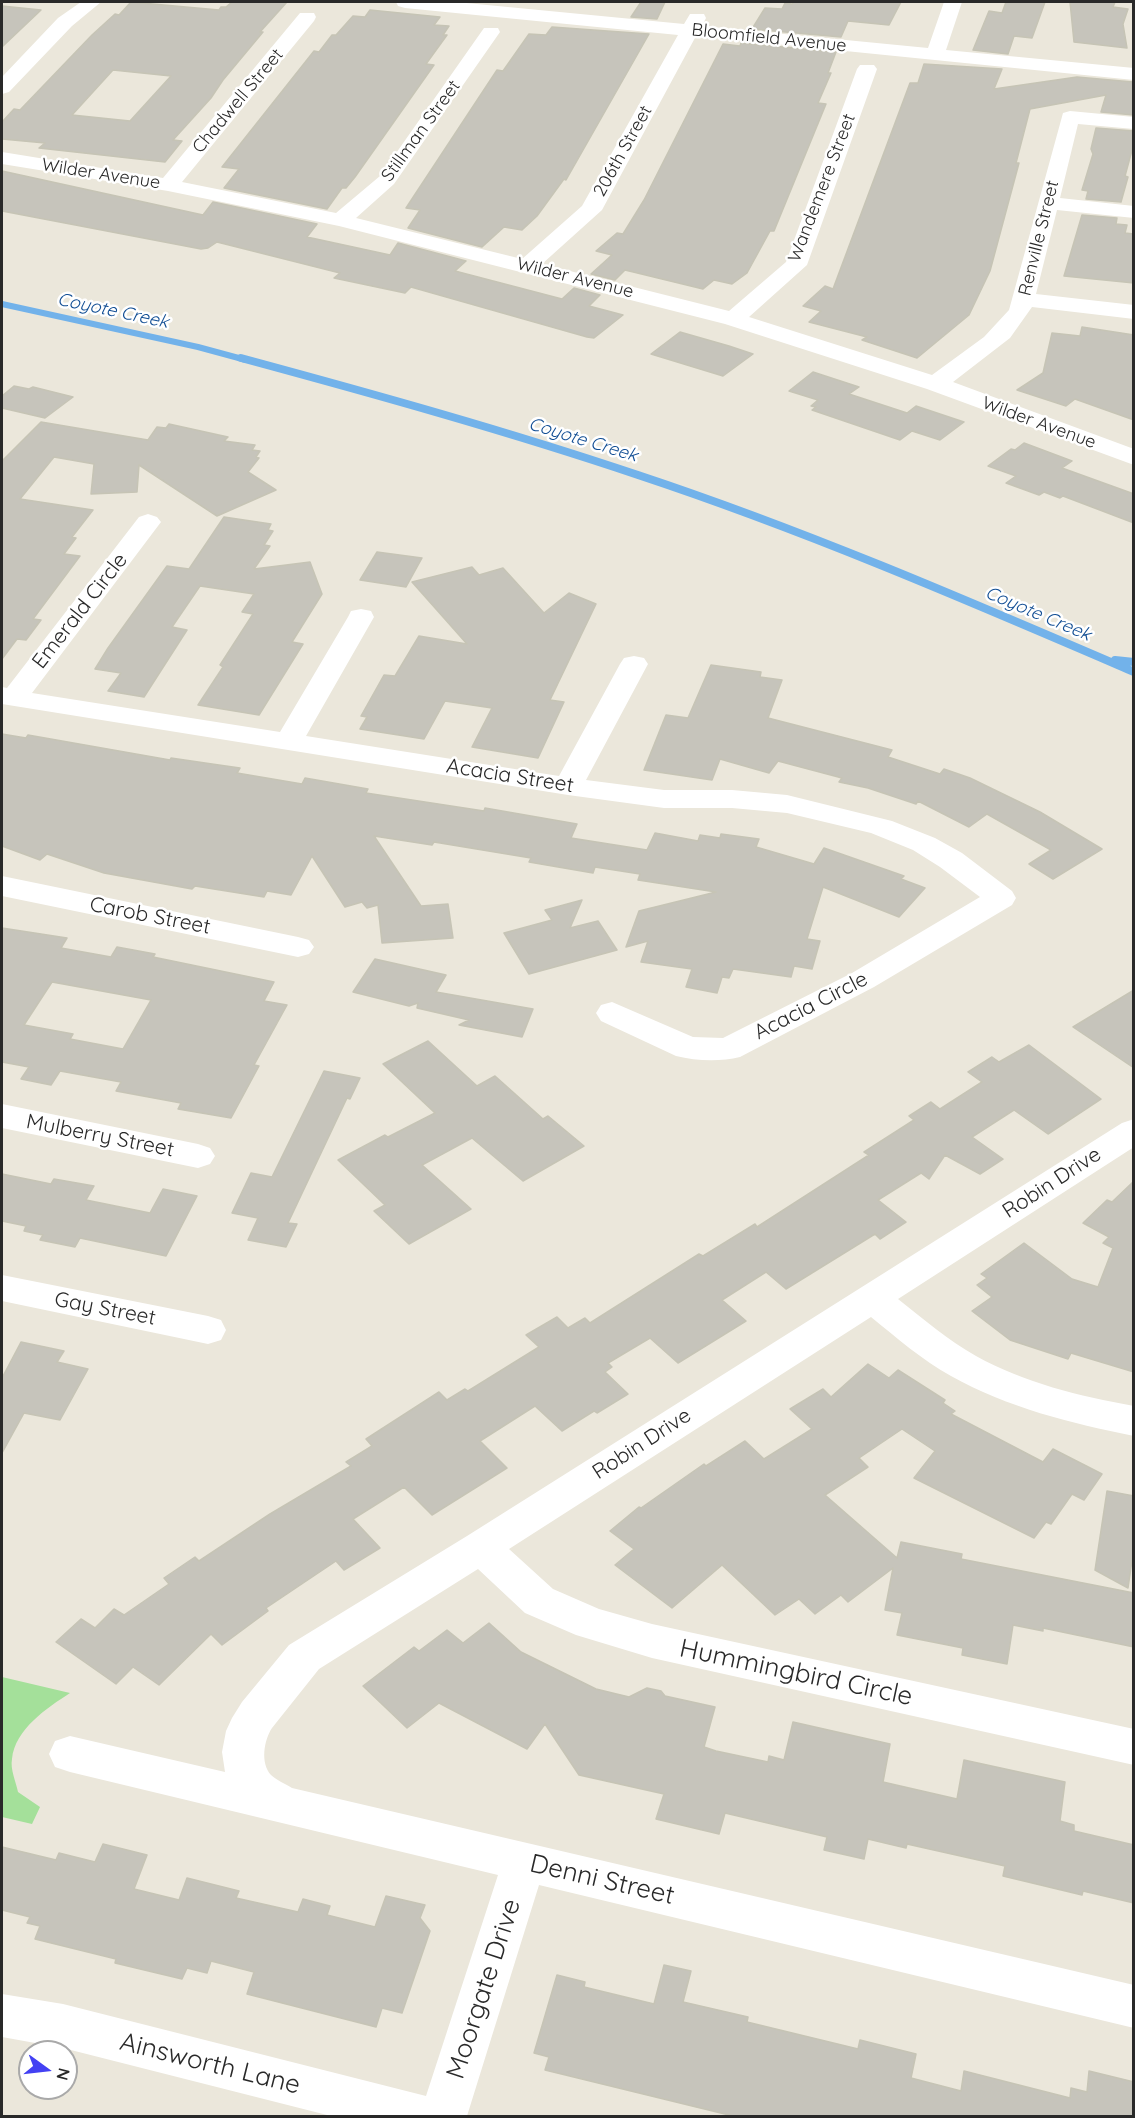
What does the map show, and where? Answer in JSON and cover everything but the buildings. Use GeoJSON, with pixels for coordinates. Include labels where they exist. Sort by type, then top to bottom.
{"type":"FeatureCollection","features":[{"type":"Feature","properties":{"kind":"street"},"geometry":{"type":"LineString","coordinates":[[2,88],[65,22],[92,2]]}},
{"type":"Feature","properties":{"kind":"street","name":"Bloomfield Avenue"},"geometry":{"type":"LineString","coordinates":[[405,2],[694,24],[937,48],[1134,74]]}},
{"type":"Feature","properties":{"kind":"street","name":"Bloomfield Avenue"},"geometry":{"type":"LineString","coordinates":[[532,2],[694,24]]}},
{"type":"Feature","properties":{"kind":"street"},"geometry":{"type":"LineString","coordinates":[[937,48],[953,2]]}},
{"type":"Feature","properties":{"kind":"street","name":"Chadwell Street"},"geometry":{"type":"LineString","coordinates":[[168,184],[307,17]]}},
{"type":"Feature","properties":{"kind":"street","name":"206th Street"},"geometry":{"type":"LineString","coordinates":[[527,266],[591,210],[694,24]]}},
{"type":"Feature","properties":{"kind":"street","name":"Stillman Street"},"geometry":{"type":"LineString","coordinates":[[340,220],[387,180],[491,32]]}},
{"type":"Feature","properties":{"kind":"street","name":"Bloomfield Avenue"},"geometry":{"type":"LineString","coordinates":[[937,48],[1134,60]]}},
{"type":"Feature","properties":{"kind":"street","name":"Wandemere Street"},"geometry":{"type":"LineString","coordinates":[[733,319],[796,265],[867,69]]}},
{"type":"Feature","properties":{"kind":"street","name":"Renville Street"},"geometry":{"type":"LineString","coordinates":[[935,384],[990,346],[1020,311],[1070,117],[1134,123]]}},
{"type":"Feature","properties":{"kind":"street","name":"Wilder Avenue"},"geometry":{"type":"LineString","coordinates":[[2,158],[168,184],[340,220],[733,319],[935,384],[1134,458]]}},
{"type":"Feature","properties":{"kind":"street"},"geometry":{"type":"LineString","coordinates":[[1047,203],[1134,212]]}},
{"type":"Feature","properties":{"kind":"street"},"geometry":{"type":"LineString","coordinates":[[1023,299],[1134,312]]}},
{"type":"Feature","properties":{"kind":"street","name":"Emerald Circle"},"geometry":{"type":"LineString","coordinates":[[7,697],[148,522]]}},
{"type":"Feature","properties":{"kind":"street"},"geometry":{"type":"LineString","coordinates":[[289,741],[361,617]]}},
{"type":"Feature","properties":{"kind":"street"},"geometry":{"type":"LineString","coordinates":[[568,786],[634,664]]}},
{"type":"Feature","properties":{"kind":"street","name":"Acacia Street"},"geometry":{"type":"LineString","coordinates":[[7,697],[568,786],[664,799],[732,799],[787,804],[836,814],[881,827],[924,844],[959,866],[1001,898]]}},
{"type":"Feature","properties":{"kind":"street","name":"Carob Street"},"geometry":{"type":"LineString","coordinates":[[2,886],[298,947]]}},
{"type":"Feature","properties":{"kind":"street","name":"Acacia Circle"},"geometry":{"type":"LineString","coordinates":[[612,1013],[688,1048],[728,1049],[863,980],[1001,898]]}},
{"type":"Feature","properties":{"kind":"street","name":"Mulberry Street"},"geometry":{"type":"LineString","coordinates":[[2,1116],[198,1156]]}},
{"type":"Feature","properties":{"kind":"street","name":"Robin Drive"},"geometry":{"type":"LineString","coordinates":[[280,1803],[256,1789],[245,1769],[243,1752],[247,1731],[257,1715],[304,1658],[1134,1131]]}},
{"type":"Feature","properties":{"kind":"street","name":"Gay Street"},"geometry":{"type":"LineString","coordinates":[[2,1288],[208,1330]]}},
{"type":"Feature","properties":{"kind":"street"},"geometry":{"type":"LineString","coordinates":[[872,1298],[941,1351],[1006,1387],[1052,1402],[1134,1420]]}},
{"type":"Feature","properties":{"kind":"street","name":"Hummingbird Circle"},"geometry":{"type":"LineString","coordinates":[[481,1547],[539,1601],[590,1623],[652,1641],[1134,1747]]}},
{"type":"Feature","properties":{"kind":"street","name":"Denni Street"},"geometry":{"type":"LineString","coordinates":[[70,1754],[1134,2007]]}},
{"type":"Feature","properties":{"kind":"street","name":"Moorgate Drive"},"geometry":{"type":"LineString","coordinates":[[443,2116],[524,1862]]}},
{"type":"Feature","properties":{"kind":"street","name":"Ainsworth Lane"},"geometry":{"type":"LineString","coordinates":[[2,2016],[63,2026],[418,2116]]}},
{"type":"Feature","properties":{"kind":"green space"},"geometry":{"type":"Polygon","coordinates":[[[2,1677],[70,1693],[34,1720],[14,1748],[12,1767],[18,1792],[40,1807],[32,1824],[2,1817],[2,1677]]]}},
{"type":"Feature","properties":{"kind":"waterway","name":"Coyote Creek"},"geometry":{"type":"LineString","coordinates":[[2,304],[198,347],[246,360]]}},
{"type":"Feature","properties":{"kind":"waterway","name":"Coyote Creek"},"geometry":{"type":"LineString","coordinates":[[241,358],[490,428],[701,497],[888,568],[1134,672]]}},
{"type":"Feature","properties":{"kind":"waterway"},"geometry":{"type":"LineString","coordinates":[[1115,660],[1134,662]]}}]}
